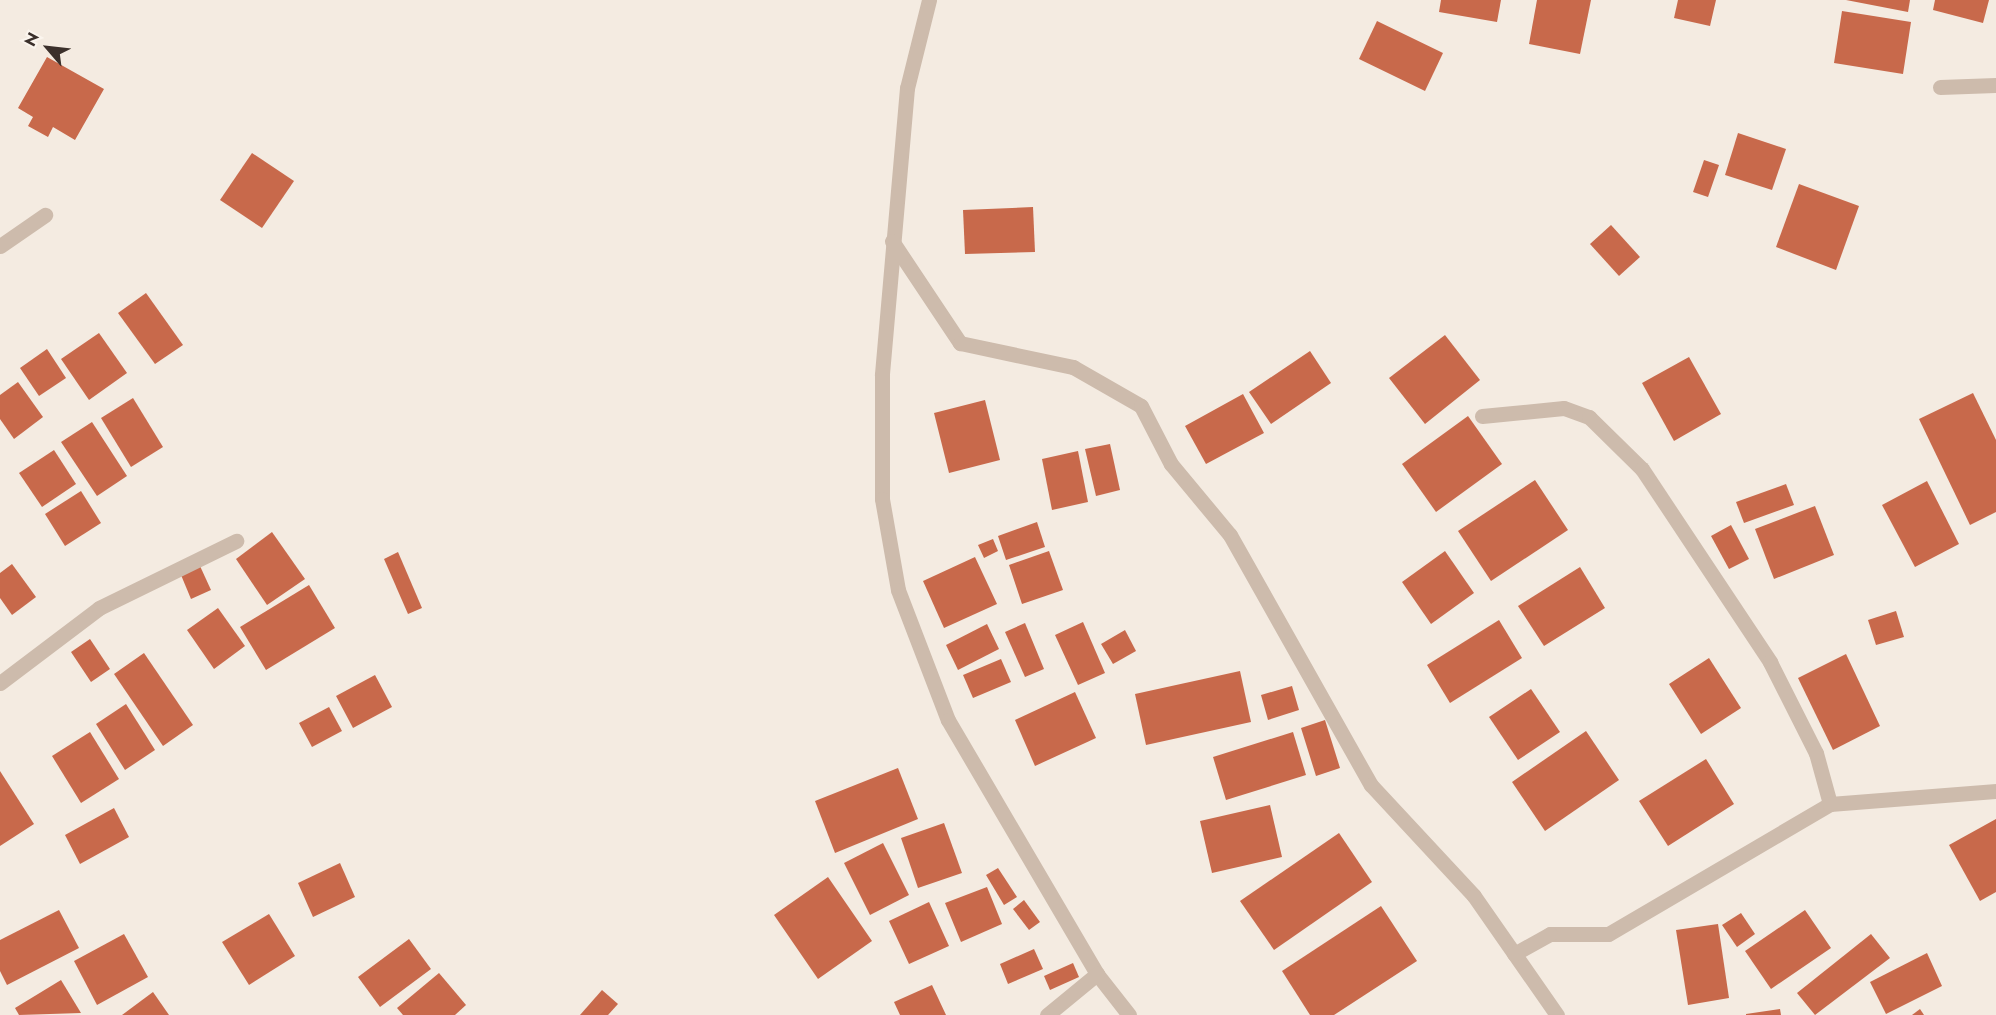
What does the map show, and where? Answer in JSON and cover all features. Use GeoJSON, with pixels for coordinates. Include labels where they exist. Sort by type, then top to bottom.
{"type":"FeatureCollection","features":[{"type":"Feature","properties":{"kind":"street"},"geometry":{"type":"LineString","coordinates":[[929,0],[907,88],[882,375],[882,499],[906,624],[948,720],[1096,974],[1129,1015]]}},
{"type":"Feature","properties":{"kind":"street"},"geometry":{"type":"LineString","coordinates":[[1940,87],[1996,85]]}},
{"type":"Feature","properties":{"kind":"street"},"geometry":{"type":"LineString","coordinates":[[0,246],[45,215]]}},
{"type":"Feature","properties":{"kind":"street"},"geometry":{"type":"LineString","coordinates":[[892,241],[960,343],[1073,367],[1141,406],[1171,464],[1230,535],[1371,785],[1474,896],[1557,1015]]}},
{"type":"Feature","properties":{"kind":"street"},"geometry":{"type":"LineString","coordinates":[[1482,416],[1564,408],[1589,417],[1642,470],[1770,662],[1816,753],[1830,804]]}},
{"type":"Feature","properties":{"kind":"street"},"geometry":{"type":"LineString","coordinates":[[0,683],[99,608],[236,541]]}},
{"type":"Feature","properties":{"kind":"street"},"geometry":{"type":"LineString","coordinates":[[1514,954],[1550,934],[1608,934],[1830,804],[1996,791]]}},
{"type":"Feature","properties":{"kind":"street"},"geometry":{"type":"LineString","coordinates":[[1047,1015],[1096,974]]}},
{"type":"Feature","properties":{"kind":"building"},"geometry":{"type":"Polygon","coordinates":[[[1441,0],[1501,0],[1497,22],[1439,12],[1441,0]]]}},
{"type":"Feature","properties":{"kind":"building"},"geometry":{"type":"Polygon","coordinates":[[[1537,0],[1591,0],[1580,54],[1529,44],[1537,0]]]}},
{"type":"Feature","properties":{"kind":"building"},"geometry":{"type":"Polygon","coordinates":[[[1678,0],[1716,0],[1710,26],[1674,18],[1678,0]]]}},
{"type":"Feature","properties":{"kind":"building"},"geometry":{"type":"Polygon","coordinates":[[[1846,0],[1910,0],[1908,12],[1846,0]]]}},
{"type":"Feature","properties":{"kind":"building"},"geometry":{"type":"Polygon","coordinates":[[[1935,0],[1989,0],[1983,23],[1933,10],[1935,0]]]}},
{"type":"Feature","properties":{"kind":"building"},"geometry":{"type":"Polygon","coordinates":[[[1842,11],[1911,22],[1903,74],[1834,63],[1842,11]]]}},
{"type":"Feature","properties":{"kind":"building"},"geometry":{"type":"Polygon","coordinates":[[[1377,21],[1443,53],[1425,91],[1359,59],[1377,21]]]}},
{"type":"Feature","properties":{"kind":"building"},"geometry":{"type":"Polygon","coordinates":[[[47,57],[104,89],[75,140],[53,127],[48,137],[28,126],[33,117],[18,108],[47,57]]]}},
{"type":"Feature","properties":{"kind":"building"},"geometry":{"type":"Polygon","coordinates":[[[1738,133],[1786,149],[1772,190],[1725,175],[1738,133]]]}},
{"type":"Feature","properties":{"kind":"building"},"geometry":{"type":"Polygon","coordinates":[[[252,153],[294,181],[262,228],[220,200],[252,153]]]}},
{"type":"Feature","properties":{"kind":"building"},"geometry":{"type":"Polygon","coordinates":[[[1704,160],[1719,165],[1708,197],[1693,192],[1704,160]]]}},
{"type":"Feature","properties":{"kind":"building"},"geometry":{"type":"Polygon","coordinates":[[[1799,184],[1859,206],[1836,270],[1776,247],[1799,184]]]}},
{"type":"Feature","properties":{"kind":"building"},"geometry":{"type":"Polygon","coordinates":[[[1033,207],[1035,252],[965,254],[963,210],[1033,207]]]}},
{"type":"Feature","properties":{"kind":"building"},"geometry":{"type":"Polygon","coordinates":[[[1611,225],[1640,257],[1619,276],[1590,244],[1611,225]]]}},
{"type":"Feature","properties":{"kind":"building"},"geometry":{"type":"Polygon","coordinates":[[[146,293],[183,345],[155,364],[118,313],[146,293]]]}},
{"type":"Feature","properties":{"kind":"building"},"geometry":{"type":"Polygon","coordinates":[[[99,333],[127,373],[89,400],[61,359],[99,333]]]}},
{"type":"Feature","properties":{"kind":"building"},"geometry":{"type":"Polygon","coordinates":[[[1445,335],[1480,380],[1425,424],[1389,378],[1445,335]]]}},
{"type":"Feature","properties":{"kind":"building"},"geometry":{"type":"Polygon","coordinates":[[[47,349],[66,378],[39,396],[20,368],[47,349]]]}},
{"type":"Feature","properties":{"kind":"building"},"geometry":{"type":"Polygon","coordinates":[[[1310,351],[1331,383],[1271,424],[1249,392],[1310,351]]]}},
{"type":"Feature","properties":{"kind":"building"},"geometry":{"type":"Polygon","coordinates":[[[1689,357],[1721,414],[1674,441],[1642,383],[1689,357]]]}},
{"type":"Feature","properties":{"kind":"building"},"geometry":{"type":"Polygon","coordinates":[[[18,382],[43,417],[14,439],[0,419],[0,395],[18,382]]]}},
{"type":"Feature","properties":{"kind":"building"},"geometry":{"type":"Polygon","coordinates":[[[1973,393],[1996,440],[1996,512],[1970,525],[1919,419],[1973,393]]]}},
{"type":"Feature","properties":{"kind":"building"},"geometry":{"type":"Polygon","coordinates":[[[1243,394],[1264,433],[1206,464],[1185,426],[1243,394]]]}},
{"type":"Feature","properties":{"kind":"building"},"geometry":{"type":"Polygon","coordinates":[[[133,398],[163,447],[131,467],[101,418],[133,398]]]}},
{"type":"Feature","properties":{"kind":"building"},"geometry":{"type":"Polygon","coordinates":[[[985,400],[1000,460],[949,473],[934,413],[985,400]]]}},
{"type":"Feature","properties":{"kind":"building"},"geometry":{"type":"Polygon","coordinates":[[[1468,416],[1502,464],[1436,512],[1402,464],[1468,416]]]}},
{"type":"Feature","properties":{"kind":"building"},"geometry":{"type":"Polygon","coordinates":[[[92,422],[127,476],[97,496],[61,442],[92,422]]]}},
{"type":"Feature","properties":{"kind":"building"},"geometry":{"type":"Polygon","coordinates":[[[1110,444],[1120,490],[1096,496],[1085,449],[1110,444]]]}},
{"type":"Feature","properties":{"kind":"building"},"geometry":{"type":"Polygon","coordinates":[[[54,450],[76,484],[42,507],[19,473],[54,450]]]}},
{"type":"Feature","properties":{"kind":"building"},"geometry":{"type":"Polygon","coordinates":[[[1078,451],[1088,502],[1052,510],[1042,459],[1078,451]]]}},
{"type":"Feature","properties":{"kind":"building"},"geometry":{"type":"Polygon","coordinates":[[[1535,480],[1568,530],[1491,581],[1458,531],[1535,480]]]}},
{"type":"Feature","properties":{"kind":"building"},"geometry":{"type":"Polygon","coordinates":[[[1927,481],[1959,544],[1915,567],[1882,505],[1927,481]]]}},
{"type":"Feature","properties":{"kind":"building"},"geometry":{"type":"Polygon","coordinates":[[[1786,484],[1794,505],[1744,523],[1736,502],[1786,484]]]}},
{"type":"Feature","properties":{"kind":"building"},"geometry":{"type":"Polygon","coordinates":[[[81,491],[101,523],[65,546],[45,514],[81,491]]]}},
{"type":"Feature","properties":{"kind":"building"},"geometry":{"type":"Polygon","coordinates":[[[1815,506],[1834,555],[1774,579],[1755,529],[1815,506]]]}},
{"type":"Feature","properties":{"kind":"building"},"geometry":{"type":"Polygon","coordinates":[[[1037,522],[1045,547],[1006,560],[998,536],[1037,522]]]}},
{"type":"Feature","properties":{"kind":"building"},"geometry":{"type":"Polygon","coordinates":[[[1731,525],[1749,559],[1729,569],[1711,536],[1731,525]]]}},
{"type":"Feature","properties":{"kind":"building"},"geometry":{"type":"Polygon","coordinates":[[[272,532],[305,579],[267,605],[236,559],[272,532]]]}},
{"type":"Feature","properties":{"kind":"building"},"geometry":{"type":"Polygon","coordinates":[[[993,539],[998,551],[984,558],[978,545],[993,539]]]}},
{"type":"Feature","properties":{"kind":"building"},"geometry":{"type":"Polygon","coordinates":[[[1049,551],[1063,590],[1022,604],[1009,565],[1049,551]]]}},
{"type":"Feature","properties":{"kind":"building"},"geometry":{"type":"Polygon","coordinates":[[[1445,551],[1474,593],[1431,624],[1402,582],[1445,551]]]}},
{"type":"Feature","properties":{"kind":"building"},"geometry":{"type":"Polygon","coordinates":[[[398,552],[422,608],[408,614],[384,559],[398,552]]]}},
{"type":"Feature","properties":{"kind":"building"},"geometry":{"type":"Polygon","coordinates":[[[975,557],[997,604],[944,628],[923,581],[975,557]]]}},
{"type":"Feature","properties":{"kind":"building"},"geometry":{"type":"Polygon","coordinates":[[[12,564],[36,597],[12,615],[0,598],[0,573],[12,564]]]}},
{"type":"Feature","properties":{"kind":"building"},"geometry":{"type":"Polygon","coordinates":[[[200,566],[211,590],[191,599],[181,575],[200,566]]]}},
{"type":"Feature","properties":{"kind":"building"},"geometry":{"type":"Polygon","coordinates":[[[1580,567],[1605,608],[1544,646],[1518,606],[1580,567]]]}},
{"type":"Feature","properties":{"kind":"building"},"geometry":{"type":"Polygon","coordinates":[[[309,585],[335,628],[266,670],[240,627],[309,585]]]}},
{"type":"Feature","properties":{"kind":"building"},"geometry":{"type":"Polygon","coordinates":[[[218,608],[245,646],[214,669],[187,630],[218,608]]]}},
{"type":"Feature","properties":{"kind":"building"},"geometry":{"type":"Polygon","coordinates":[[[1896,611],[1904,637],[1876,645],[1868,620],[1896,611]]]}},
{"type":"Feature","properties":{"kind":"building"},"geometry":{"type":"Polygon","coordinates":[[[1499,620],[1522,658],[1450,703],[1427,665],[1499,620]]]}},
{"type":"Feature","properties":{"kind":"building"},"geometry":{"type":"Polygon","coordinates":[[[1083,622],[1105,673],[1078,685],[1055,635],[1083,622]]]}},
{"type":"Feature","properties":{"kind":"building"},"geometry":{"type":"Polygon","coordinates":[[[1025,623],[1044,669],[1025,677],[1005,632],[1025,623]]]}},
{"type":"Feature","properties":{"kind":"building"},"geometry":{"type":"Polygon","coordinates":[[[987,624],[999,649],[958,670],[946,645],[987,624]]]}},
{"type":"Feature","properties":{"kind":"building"},"geometry":{"type":"Polygon","coordinates":[[[1125,630],[1136,651],[1113,664],[1101,644],[1125,630]]]}},
{"type":"Feature","properties":{"kind":"building"},"geometry":{"type":"Polygon","coordinates":[[[90,639],[110,669],[91,682],[71,652],[90,639]]]}},
{"type":"Feature","properties":{"kind":"building"},"geometry":{"type":"Polygon","coordinates":[[[144,653],[193,725],[163,746],[114,674],[144,653]]]}},
{"type":"Feature","properties":{"kind":"building"},"geometry":{"type":"Polygon","coordinates":[[[1846,654],[1880,726],[1833,750],[1798,678],[1846,654]]]}},
{"type":"Feature","properties":{"kind":"building"},"geometry":{"type":"Polygon","coordinates":[[[1709,658],[1741,708],[1701,734],[1669,684],[1709,658]]]}},
{"type":"Feature","properties":{"kind":"building"},"geometry":{"type":"Polygon","coordinates":[[[1001,659],[1011,682],[973,698],[963,675],[1001,659]]]}},
{"type":"Feature","properties":{"kind":"building"},"geometry":{"type":"Polygon","coordinates":[[[1240,671],[1251,722],[1146,745],[1135,694],[1240,671]]]}},
{"type":"Feature","properties":{"kind":"building"},"geometry":{"type":"Polygon","coordinates":[[[375,675],[392,707],[353,728],[336,696],[375,675]]]}},
{"type":"Feature","properties":{"kind":"building"},"geometry":{"type":"Polygon","coordinates":[[[1292,686],[1299,710],[1268,720],[1261,695],[1292,686]]]}},
{"type":"Feature","properties":{"kind":"building"},"geometry":{"type":"Polygon","coordinates":[[[1531,689],[1560,732],[1518,760],[1489,717],[1531,689]]]}},
{"type":"Feature","properties":{"kind":"building"},"geometry":{"type":"Polygon","coordinates":[[[1075,692],[1096,738],[1035,766],[1015,720],[1075,692]]]}},
{"type":"Feature","properties":{"kind":"building"},"geometry":{"type":"Polygon","coordinates":[[[126,704],[155,750],[125,770],[96,724],[126,704]]]}},
{"type":"Feature","properties":{"kind":"building"},"geometry":{"type":"Polygon","coordinates":[[[329,707],[342,731],[312,747],[299,723],[329,707]]]}},
{"type":"Feature","properties":{"kind":"building"},"geometry":{"type":"Polygon","coordinates":[[[1325,720],[1340,768],[1316,776],[1301,728],[1325,720]]]}},
{"type":"Feature","properties":{"kind":"building"},"geometry":{"type":"Polygon","coordinates":[[[1586,731],[1619,780],[1545,831],[1512,782],[1586,731]]]}},
{"type":"Feature","properties":{"kind":"building"},"geometry":{"type":"Polygon","coordinates":[[[90,732],[119,779],[81,803],[52,756],[90,732]]]}},
{"type":"Feature","properties":{"kind":"building"},"geometry":{"type":"Polygon","coordinates":[[[1293,732],[1306,775],[1226,800],[1213,757],[1293,732]]]}},
{"type":"Feature","properties":{"kind":"building"},"geometry":{"type":"Polygon","coordinates":[[[1706,759],[1734,804],[1668,846],[1639,801],[1706,759]]]}},
{"type":"Feature","properties":{"kind":"building"},"geometry":{"type":"Polygon","coordinates":[[[898,768],[918,819],[835,853],[815,801],[898,768]]]}},
{"type":"Feature","properties":{"kind":"building"},"geometry":{"type":"Polygon","coordinates":[[[0,771],[34,824],[0,846],[0,771]]]}},
{"type":"Feature","properties":{"kind":"building"},"geometry":{"type":"Polygon","coordinates":[[[1270,805],[1282,857],[1212,873],[1200,821],[1270,805]]]}},
{"type":"Feature","properties":{"kind":"building"},"geometry":{"type":"Polygon","coordinates":[[[114,808],[129,837],[80,864],[65,835],[114,808]]]}},
{"type":"Feature","properties":{"kind":"building"},"geometry":{"type":"Polygon","coordinates":[[[1996,819],[1996,892],[1980,901],[1949,845],[1996,819]]]}},
{"type":"Feature","properties":{"kind":"building"},"geometry":{"type":"Polygon","coordinates":[[[944,823],[962,873],[918,888],[901,838],[944,823]]]}},
{"type":"Feature","properties":{"kind":"building"},"geometry":{"type":"Polygon","coordinates":[[[1339,833],[1372,882],[1274,950],[1240,901],[1339,833]]]}},
{"type":"Feature","properties":{"kind":"building"},"geometry":{"type":"Polygon","coordinates":[[[883,843],[909,895],[870,915],[844,863],[883,843]]]}},
{"type":"Feature","properties":{"kind":"building"},"geometry":{"type":"Polygon","coordinates":[[[340,863],[355,897],[313,917],[298,883],[340,863]]]}},
{"type":"Feature","properties":{"kind":"building"},"geometry":{"type":"Polygon","coordinates":[[[998,868],[1017,897],[1004,905],[986,875],[998,868]]]}},
{"type":"Feature","properties":{"kind":"building"},"geometry":{"type":"Polygon","coordinates":[[[828,877],[872,941],[818,979],[774,915],[828,877]]]}},
{"type":"Feature","properties":{"kind":"building"},"geometry":{"type":"Polygon","coordinates":[[[987,887],[1002,924],[961,942],[945,903],[987,887]]]}},
{"type":"Feature","properties":{"kind":"building"},"geometry":{"type":"Polygon","coordinates":[[[1024,900],[1040,922],[1029,930],[1013,909],[1024,900]]]}},
{"type":"Feature","properties":{"kind":"building"},"geometry":{"type":"Polygon","coordinates":[[[929,902],[949,946],[909,964],[889,921],[929,902]]]}},
{"type":"Feature","properties":{"kind":"building"},"geometry":{"type":"Polygon","coordinates":[[[1381,906],[1417,961],[1334,1015],[1310,1015],[1282,971],[1381,906]]]}},
{"type":"Feature","properties":{"kind":"building"},"geometry":{"type":"Polygon","coordinates":[[[59,910],[79,948],[7,985],[0,971],[0,940],[59,910]]]}},
{"type":"Feature","properties":{"kind":"building"},"geometry":{"type":"Polygon","coordinates":[[[1805,910],[1831,948],[1771,989],[1745,951],[1805,910]]]}},
{"type":"Feature","properties":{"kind":"building"},"geometry":{"type":"Polygon","coordinates":[[[1741,913],[1755,934],[1737,947],[1722,925],[1741,913]]]}},
{"type":"Feature","properties":{"kind":"building"},"geometry":{"type":"Polygon","coordinates":[[[269,914],[295,956],[249,985],[222,942],[269,914]]]}},
{"type":"Feature","properties":{"kind":"building"},"geometry":{"type":"Polygon","coordinates":[[[1718,924],[1729,998],[1688,1005],[1676,930],[1718,924]]]}},
{"type":"Feature","properties":{"kind":"building"},"geometry":{"type":"Polygon","coordinates":[[[124,934],[148,977],[97,1005],[74,961],[124,934]]]}},
{"type":"Feature","properties":{"kind":"building"},"geometry":{"type":"Polygon","coordinates":[[[1871,934],[1890,958],[1815,1015],[1797,993],[1871,934]]]}},
{"type":"Feature","properties":{"kind":"building"},"geometry":{"type":"Polygon","coordinates":[[[409,939],[431,969],[380,1007],[358,977],[409,939]]]}},
{"type":"Feature","properties":{"kind":"building"},"geometry":{"type":"Polygon","coordinates":[[[1034,949],[1043,969],[1008,984],[1000,964],[1034,949]]]}},
{"type":"Feature","properties":{"kind":"building"},"geometry":{"type":"Polygon","coordinates":[[[1927,953],[1942,986],[1886,1014],[1870,982],[1927,953]]]}},
{"type":"Feature","properties":{"kind":"building"},"geometry":{"type":"Polygon","coordinates":[[[1073,963],[1079,977],[1050,990],[1044,976],[1073,963]]]}},
{"type":"Feature","properties":{"kind":"building"},"geometry":{"type":"Polygon","coordinates":[[[439,973],[466,1005],[455,1015],[403,1015],[397,1008],[439,973]]]}},
{"type":"Feature","properties":{"kind":"building"},"geometry":{"type":"Polygon","coordinates":[[[61,980],[81,1013],[19,1015],[15,1008],[61,980]]]}},
{"type":"Feature","properties":{"kind":"building"},"geometry":{"type":"Polygon","coordinates":[[[932,985],[946,1015],[900,1015],[894,1002],[932,985]]]}},
{"type":"Feature","properties":{"kind":"building"},"geometry":{"type":"Polygon","coordinates":[[[602,990],[618,1004],[608,1015],[580,1015],[602,990]]]}},
{"type":"Feature","properties":{"kind":"building"},"geometry":{"type":"Polygon","coordinates":[[[153,992],[169,1015],[122,1015],[153,992]]]}},
{"type":"Feature","properties":{"kind":"building"},"geometry":{"type":"Polygon","coordinates":[[[1780,1009],[1781,1015],[1746,1015],[1746,1014],[1780,1009]]]}},
{"type":"Feature","properties":{"kind":"building"},"geometry":{"type":"Polygon","coordinates":[[[1920,1009],[1924,1015],[1912,1015],[1920,1009]]]}}]}
